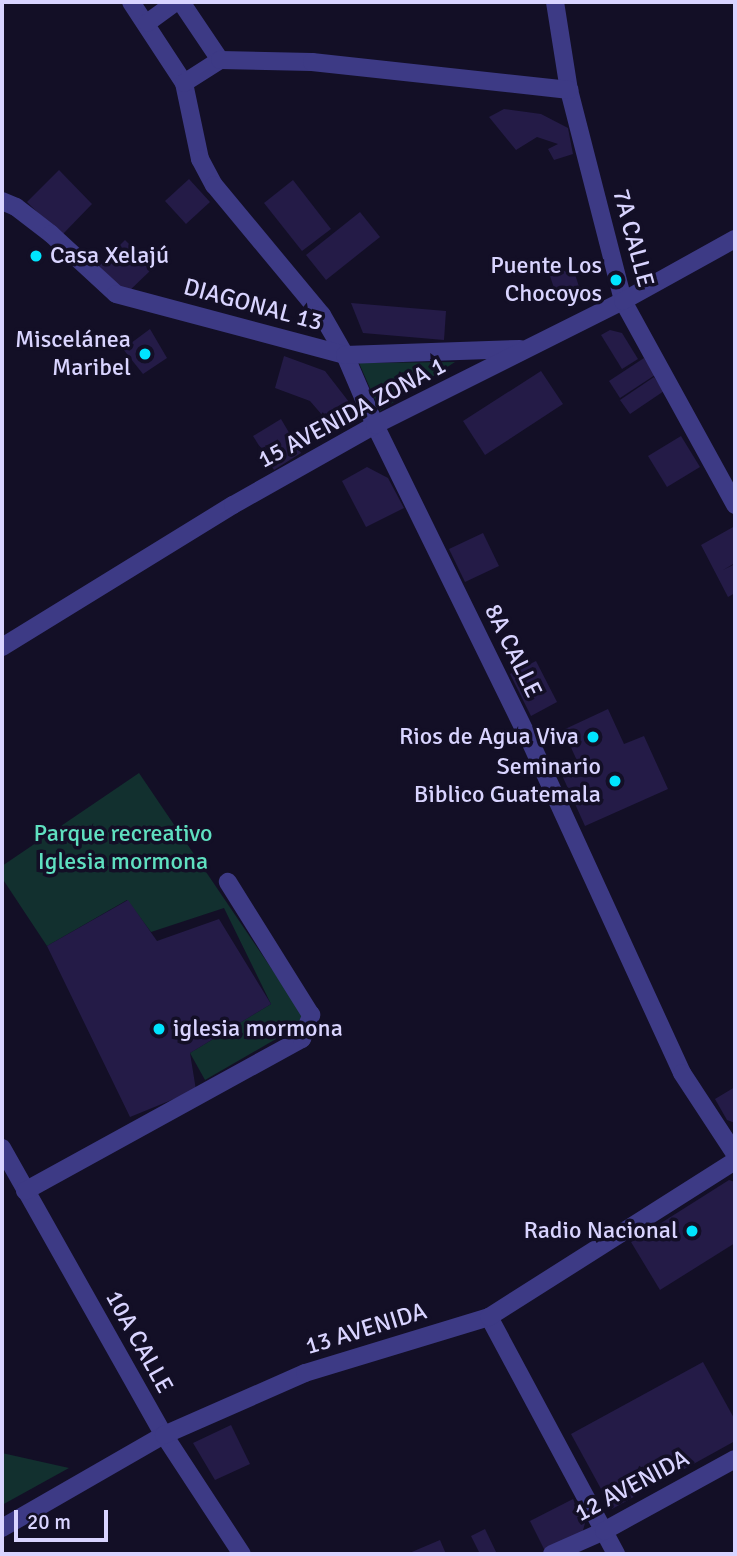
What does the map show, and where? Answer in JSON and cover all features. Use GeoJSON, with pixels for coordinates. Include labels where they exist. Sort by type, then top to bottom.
{"type":"FeatureCollection","features":[{"type":"Feature","properties":{"kind":"street","name":"8A CALLE"},"geometry":{"type":"LineString","coordinates":[[131,2],[184,83],[200,159],[215,185],[321,315],[345,355],[375,425],[530,741],[682,1073],[735,1154]]}},
{"type":"Feature","properties":{"kind":"street"},"geometry":{"type":"LineString","coordinates":[[147,23],[178,2],[220,60]]}},
{"type":"Feature","properties":{"kind":"street","name":"7A CALLE"},"geometry":{"type":"LineString","coordinates":[[555,2],[569,90],[623,301],[735,505]]}},
{"type":"Feature","properties":{"kind":"street"},"geometry":{"type":"LineString","coordinates":[[184,83],[220,60],[312,62],[569,90]]}},
{"type":"Feature","properties":{"kind":"street","name":"DIAGONAL 13"},"geometry":{"type":"LineString","coordinates":[[2,201],[16,207],[51,234],[116,294],[345,355],[527,349]]}},
{"type":"Feature","properties":{"kind":"street","name":"15 AVENIDA ZONA 1"},"geometry":{"type":"LineString","coordinates":[[2,648],[233,505],[375,425],[623,301],[735,239]]}},
{"type":"Feature","properties":{"kind":"street"},"geometry":{"type":"LineString","coordinates":[[25,1191],[302,1038],[311,1015],[228,882]]}},
{"type":"Feature","properties":{"kind":"street","name":"10A CALLE"},"geometry":{"type":"LineString","coordinates":[[2,1148],[164,1435],[243,1554]]}},
{"type":"Feature","properties":{"kind":"street","name":"13 AVENIDA"},"geometry":{"type":"LineString","coordinates":[[2,1528],[164,1435],[305,1373],[489,1317],[735,1161]]}},
{"type":"Feature","properties":{"kind":"street"},"geometry":{"type":"LineString","coordinates":[[489,1317],[617,1554]]}},
{"type":"Feature","properties":{"kind":"street","name":"12 AVENIDA"},"geometry":{"type":"LineString","coordinates":[[552,1554],[584,1547],[604,1531],[735,1458]]}},
{"type":"Feature","properties":{"kind":"green space"},"geometry":{"type":"Polygon","coordinates":[[[455,362],[380,411],[359,363],[455,362]]]}},
{"type":"Feature","properties":{"kind":"green space","name":"Parque recreativo Iglesia mormona"},"geometry":{"type":"Polygon","coordinates":[[[139,773],[307,1021],[205,1080],[190,1053],[271,1004],[224,908],[151,932],[127,900],[47,946],[2,878],[2,866],[139,773]]]}},
{"type":"Feature","properties":{"kind":"green space"},"geometry":{"type":"Polygon","coordinates":[[[2,1453],[69,1468],[2,1505],[2,1453]]]}},
{"type":"Feature","properties":{"kind":"building"},"geometry":{"type":"Polygon","coordinates":[[[504,109],[541,114],[568,128],[573,154],[554,160],[548,149],[558,144],[537,137],[516,150],[489,117],[504,109]]]}},
{"type":"Feature","properties":{"kind":"building"},"geometry":{"type":"Polygon","coordinates":[[[59,170],[92,204],[61,236],[27,202],[59,170]]]}},
{"type":"Feature","properties":{"kind":"building"},"geometry":{"type":"Polygon","coordinates":[[[189,179],[210,202],[186,224],[165,201],[189,179]]]}},
{"type":"Feature","properties":{"kind":"building"},"geometry":{"type":"Polygon","coordinates":[[[293,180],[331,229],[302,251],[264,203],[293,180]]]}},
{"type":"Feature","properties":{"kind":"building"},"geometry":{"type":"Polygon","coordinates":[[[360,212],[380,237],[326,280],[306,255],[360,212]]]}},
{"type":"Feature","properties":{"kind":"building"},"geometry":{"type":"Polygon","coordinates":[[[125,240],[153,268],[126,294],[99,266],[125,240]]]}},
{"type":"Feature","properties":{"kind":"building"},"geometry":{"type":"Polygon","coordinates":[[[573,268],[582,296],[559,303],[550,276],[573,268]]]}},
{"type":"Feature","properties":{"kind":"building"},"geometry":{"type":"Polygon","coordinates":[[[351,303],[446,311],[444,340],[363,333],[351,303]]]}},
{"type":"Feature","properties":{"kind":"building","name":"Miscelánea Maribel"},"geometry":{"type":"Polygon","coordinates":[[[150,329],[167,358],[143,374],[123,349],[150,329]]]}},
{"type":"Feature","properties":{"kind":"building"},"geometry":{"type":"Polygon","coordinates":[[[610,330],[622,333],[638,359],[622,369],[601,335],[610,330]]]}},
{"type":"Feature","properties":{"kind":"building"},"geometry":{"type":"Polygon","coordinates":[[[284,356],[325,371],[349,402],[323,416],[310,401],[275,388],[284,356]]]}},
{"type":"Feature","properties":{"kind":"building"},"geometry":{"type":"Polygon","coordinates":[[[644,358],[655,375],[620,398],[609,381],[644,358]]]}},
{"type":"Feature","properties":{"kind":"building"},"geometry":{"type":"Polygon","coordinates":[[[541,371],[563,404],[485,455],[463,421],[541,371]]]}},
{"type":"Feature","properties":{"kind":"building"},"geometry":{"type":"Polygon","coordinates":[[[654,377],[664,391],[630,414],[620,400],[654,377]]]}},
{"type":"Feature","properties":{"kind":"building"},"geometry":{"type":"Polygon","coordinates":[[[281,419],[301,453],[274,470],[253,436],[281,419]]]}},
{"type":"Feature","properties":{"kind":"building"},"geometry":{"type":"Polygon","coordinates":[[[681,436],[700,467],[667,487],[648,456],[681,436]]]}},
{"type":"Feature","properties":{"kind":"building"},"geometry":{"type":"Polygon","coordinates":[[[367,467],[388,478],[404,508],[366,527],[342,481],[367,467]]]}},
{"type":"Feature","properties":{"kind":"building"},"geometry":{"type":"Polygon","coordinates":[[[735,526],[735,563],[723,570],[735,564],[735,593],[728,597],[701,545],[735,526]]]}},
{"type":"Feature","properties":{"kind":"building"},"geometry":{"type":"Polygon","coordinates":[[[483,533],[499,566],[465,582],[449,549],[483,533]]]}},
{"type":"Feature","properties":{"kind":"building"},"geometry":{"type":"Polygon","coordinates":[[[536,661],[557,702],[531,716],[510,674],[536,661]]]}},
{"type":"Feature","properties":{"kind":"building","name":"Seminario Biblico Guatemala"},"geometry":{"type":"Polygon","coordinates":[[[608,709],[624,744],[644,736],[668,789],[585,826],[561,773],[579,765],[563,730],[608,709]]]}},
{"type":"Feature","properties":{"kind":"building","name":"iglesia mormona"},"geometry":{"type":"Polygon","coordinates":[[[128,900],[157,941],[219,919],[271,1004],[190,1053],[196,1090],[130,1117],[47,946],[128,900]]]}},
{"type":"Feature","properties":{"kind":"building"},"geometry":{"type":"Polygon","coordinates":[[[735,1087],[735,1123],[727,1120],[715,1099],[735,1087]]]}},
{"type":"Feature","properties":{"kind":"building","name":"Radio Nacional"},"geometry":{"type":"Polygon","coordinates":[[[729,1180],[735,1182],[735,1243],[660,1290],[631,1242],[729,1180]]]}},
{"type":"Feature","properties":{"kind":"building"},"geometry":{"type":"Polygon","coordinates":[[[703,1362],[735,1420],[735,1441],[612,1509],[571,1434],[703,1362]]]}},
{"type":"Feature","properties":{"kind":"building"},"geometry":{"type":"Polygon","coordinates":[[[231,1425],[250,1464],[215,1480],[193,1443],[231,1425]]]}},
{"type":"Feature","properties":{"kind":"building"},"geometry":{"type":"Polygon","coordinates":[[[573,1499],[585,1523],[582,1534],[546,1553],[530,1521],[573,1499]]]}},
{"type":"Feature","properties":{"kind":"building"},"geometry":{"type":"Polygon","coordinates":[[[485,1529],[497,1554],[480,1554],[471,1536],[485,1529]]]}},
{"type":"Feature","properties":{"kind":"building"},"geometry":{"type":"Polygon","coordinates":[[[440,1540],[446,1554],[407,1554],[440,1540]]]}},
{"type":"Feature","properties":{"kind":"place","name":"Casa Xelajú"},"geometry":{"type":"Point","coordinates":[36,256]}},
{"type":"Feature","properties":{"kind":"place","name":"Puente Los Chocoyos"},"geometry":{"type":"Point","coordinates":[616,280]}},
{"type":"Feature","properties":{"kind":"place","name":"Miscelánea Maribel"},"geometry":{"type":"Point","coordinates":[145,354]}},
{"type":"Feature","properties":{"kind":"place","name":"Rios de Agua Viva"},"geometry":{"type":"Point","coordinates":[593,737]}},
{"type":"Feature","properties":{"kind":"place","name":"Seminario Biblico Guatemala"},"geometry":{"type":"Point","coordinates":[615,781]}},
{"type":"Feature","properties":{"kind":"place","name":"iglesia mormona"},"geometry":{"type":"Point","coordinates":[159,1029]}},
{"type":"Feature","properties":{"kind":"place","name":"Radio Nacional"},"geometry":{"type":"Point","coordinates":[692,1231]}}]}
